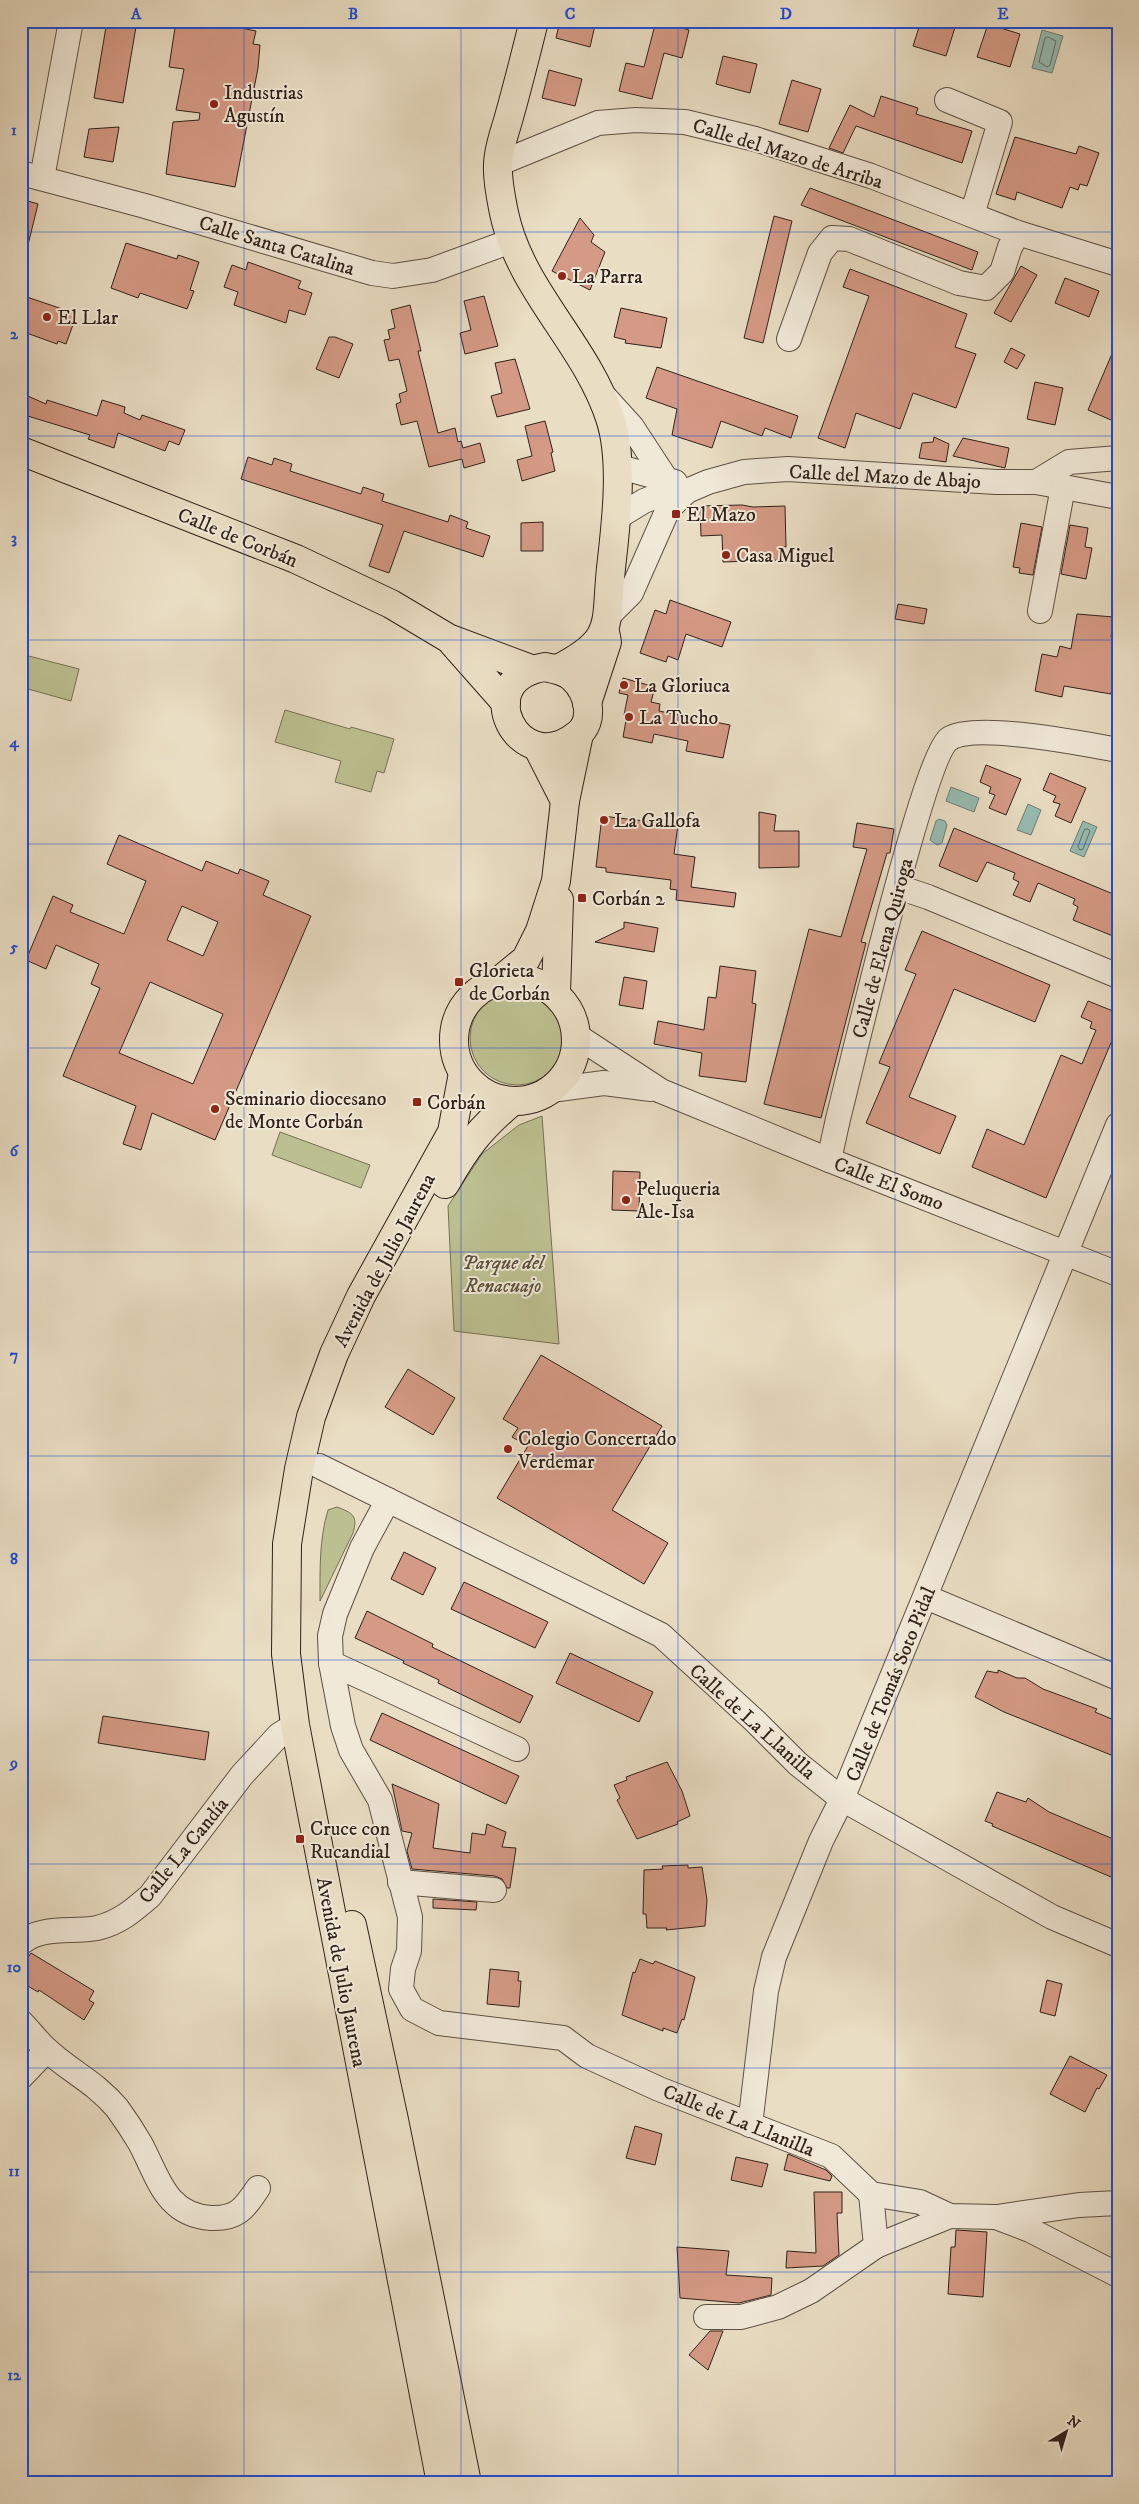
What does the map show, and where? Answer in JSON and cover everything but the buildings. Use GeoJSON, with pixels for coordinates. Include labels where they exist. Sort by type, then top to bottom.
{"type":"FeatureCollection","features":[{"type":"Feature","properties":{"kind":"main road"},"geometry":{"type":"LineString","coordinates":[[534,21],[498,164],[504,214],[511,241],[526,271],[597,388],[610,418],[616,447],[616,518],[607,642],[587,703],[586,724],[579,734],[567,742],[554,747],[537,746],[524,740],[508,723],[506,703],[508,692],[514,683],[530,669],[546,667],[558,669],[572,677],[582,688],[587,703]]}},
{"type":"Feature","properties":{"kind":"main road","name":"Calle de Corbán"},"geometry":{"type":"LineString","coordinates":[[21,451],[296,559],[391,604],[448,638],[530,669]]}},
{"type":"Feature","properties":{"kind":"main road"},"geometry":{"type":"LineString","coordinates":[[558,669],[584,656],[607,623]]}},
{"type":"Feature","properties":{"kind":"main road","name":"Calle de Corbán"},"geometry":{"type":"LineString","coordinates":[[448,638],[506,703]]}},
{"type":"Feature","properties":{"kind":"main road"},"geometry":{"type":"LineString","coordinates":[[504,978],[538,982],[556,993],[567,1006],[574,1020],[577,1036],[575,1057],[566,1075],[551,1090],[533,1099],[513,1101],[494,1098],[476,1088],[463,1073],[456,1059],[453,1044],[454,1029],[458,1014],[474,994],[487,985],[504,978],[526,959],[540,931],[556,880],[565,801],[579,734]]}},
{"type":"Feature","properties":{"kind":"main road"},"geometry":{"type":"LineString","coordinates":[[537,746],[565,801]]}},
{"type":"Feature","properties":{"kind":"main road"},"geometry":{"type":"LineString","coordinates":[[556,880],[559,899],[556,993]]}},
{"type":"Feature","properties":{"kind":"main road","name":"Avenida de Julio Jaurena"},"geometry":{"type":"LineString","coordinates":[[441,2483],[295,1725],[286,1654],[287,1544],[299,1469],[312,1418],[334,1354],[361,1296],[452,1132],[463,1073]]}},
{"type":"Feature","properties":{"kind":"main road","name":"Avenida de Julio Jaurena"},"geometry":{"type":"LineString","coordinates":[[467,2483],[394,2120],[357,1952],[311,1717],[303,1643],[305,1546],[319,1466],[333,1406],[359,1337],[461,1155],[486,1123],[513,1101]]}},
{"type":"Feature","properties":{"kind":"street","name":"Calle Santa Catalina"},"geometry":{"type":"LineString","coordinates":[[71,21],[32,176],[144,206],[372,273],[393,276],[432,270],[511,241]]}},
{"type":"Feature","properties":{"kind":"street"},"geometry":{"type":"LineString","coordinates":[[947,100],[1000,122],[972,215]]}},
{"type":"Feature","properties":{"kind":"street","name":"Calle del Mazo de Arriba"},"geometry":{"type":"LineString","coordinates":[[498,164],[598,124],[636,120],[685,122],[755,139],[871,176],[1018,233],[1118,264]]}},
{"type":"Feature","properties":{"kind":"street"},"geometry":{"type":"LineString","coordinates":[[789,339],[820,253],[832,238],[848,239],[959,283],[986,288],[1002,272],[1010,247],[1018,233]]}},
{"type":"Feature","properties":{"kind":"street"},"geometry":{"type":"LineString","coordinates":[[597,388],[632,427],[668,482],[662,494],[644,501],[616,518]]}},
{"type":"Feature","properties":{"kind":"street"},"geometry":{"type":"LineString","coordinates":[[1036,482],[1069,462],[1118,458]]}},
{"type":"Feature","properties":{"kind":"street","name":"Calle del Mazo de Abajo"},"geometry":{"type":"LineString","coordinates":[[616,466],[668,482],[708,482]]}},
{"type":"Feature","properties":{"kind":"street","name":"Calle del Mazo de Abajo"},"geometry":{"type":"LineString","coordinates":[[607,623],[631,593],[668,509],[688,491],[708,482],[744,472],[788,469],[996,482],[1036,482],[1118,497]]}},
{"type":"Feature","properties":{"kind":"street"},"geometry":{"type":"LineString","coordinates":[[1040,611],[1063,487]]}},
{"type":"Feature","properties":{"kind":"street","name":"Calle de Elena Quiroga"},"geometry":{"type":"LineString","coordinates":[[829,1160],[918,812],[939,756],[949,739],[961,734],[1007,733],[1118,750]]}},
{"type":"Feature","properties":{"kind":"street"},"geometry":{"type":"LineString","coordinates":[[898,887],[928,896],[1118,976]]}},
{"type":"Feature","properties":{"kind":"street","name":"Calle El Somo"},"geometry":{"type":"LineString","coordinates":[[577,1036],[661,1091],[829,1160],[1118,1274]]}},
{"type":"Feature","properties":{"kind":"street","name":"Calle El Somo"},"geometry":{"type":"LineString","coordinates":[[551,1090],[604,1083],[661,1091]]}},
{"type":"Feature","properties":{"kind":"street","name":"Calle de Tomás Soto Pidal"},"geometry":{"type":"LineString","coordinates":[[750,2125],[766,1990],[774,1957],[821,1841],[842,1799],[926,1597],[1118,1125]]}},
{"type":"Feature","properties":{"kind":"street","name":"Calle de La Llanilla"},"geometry":{"type":"LineString","coordinates":[[319,1466],[661,1636],[756,1720],[798,1764],[842,1799],[1052,1917],[1118,1945]]}},
{"type":"Feature","properties":{"kind":"street","name":"Calle de La Llanilla"},"geometry":{"type":"LineString","coordinates":[[388,1500],[362,1548],[335,1614],[330,1636],[331,1663],[343,1726],[350,1750],[380,1800],[410,1917],[412,1934],[403,1969],[402,1988],[412,2009],[439,2023],[563,2038],[587,2056],[659,2089],[831,2156],[871,2194]]}},
{"type":"Feature","properties":{"kind":"street"},"geometry":{"type":"LineString","coordinates":[[926,1597],[1118,1678]]}},
{"type":"Feature","properties":{"kind":"street"},"geometry":{"type":"LineString","coordinates":[[331,1663],[517,1748]]}},
{"type":"Feature","properties":{"kind":"street","name":"Calle La Candía"},"geometry":{"type":"LineString","coordinates":[[21,1943],[38,1933],[96,1928],[114,1923],[132,1912],[150,1896],[242,1775],[279,1735],[295,1725]]}},
{"type":"Feature","properties":{"kind":"street"},"geometry":{"type":"LineString","coordinates":[[400,1882],[494,1890]]}},
{"type":"Feature","properties":{"kind":"street"},"geometry":{"type":"LineString","coordinates":[[21,2022],[47,2050],[97,2086],[118,2109],[140,2143],[157,2182],[174,2202],[191,2215],[228,2218],[245,2208],[258,2188]]}},
{"type":"Feature","properties":{"kind":"street"},"geometry":{"type":"LineString","coordinates":[[21,2077],[47,2050]]}},
{"type":"Feature","properties":{"kind":"street"},"geometry":{"type":"LineString","coordinates":[[876,2246],[871,2194],[920,2202],[950,2216]]}},
{"type":"Feature","properties":{"kind":"street"},"geometry":{"type":"LineString","coordinates":[[706,2317],[741,2317],[778,2307],[811,2291],[876,2246],[950,2216],[996,2217],[1080,2205],[1118,2203]]}},
{"type":"Feature","properties":{"kind":"street"},"geometry":{"type":"LineString","coordinates":[[996,2217],[1030,2230],[1118,2275]]}},
{"type":"Feature","properties":{"kind":"green space"},"geometry":{"type":"Polygon","coordinates":[[[21,654],[79,669],[71,701],[21,687],[21,654]]]}},
{"type":"Feature","properties":{"kind":"green space"},"geometry":{"type":"Polygon","coordinates":[[[285,710],[350,729],[351,727],[394,739],[384,773],[377,771],[371,792],[335,782],[341,761],[275,742],[285,710]]]}},
{"type":"Feature","properties":{"kind":"green space","name":"Glorieta de Corbán"},"geometry":{"type":"Polygon","coordinates":[[[517,991],[535,995],[550,1005],[560,1020],[564,1038],[560,1056],[550,1071],[535,1081],[517,1085],[499,1081],[484,1071],[474,1056],[470,1038],[474,1020],[484,1005],[499,995],[517,991]]]}},
{"type":"Feature","properties":{"kind":"green space","name":"Parque del Renacuajo"},"geometry":{"type":"Polygon","coordinates":[[[542,1116],[559,1344],[454,1331],[448,1206],[482,1154],[519,1125],[542,1116]]]}},
{"type":"Feature","properties":{"kind":"green space"},"geometry":{"type":"Polygon","coordinates":[[[280,1132],[370,1165],[361,1188],[272,1155],[280,1132]]]}},
{"type":"Feature","properties":{"kind":"green space"},"geometry":{"type":"Polygon","coordinates":[[[337,1507],[350,1513],[355,1523],[353,1533],[320,1601],[321,1555],[325,1521],[328,1510],[337,1507]]]}},
{"type":"Feature","properties":{"kind":"water"},"geometry":{"type":"Polygon","coordinates":[[[1042,30],[1063,36],[1052,73],[1032,68],[1042,30]]]}},
{"type":"Feature","properties":{"kind":"water"},"geometry":{"type":"Polygon","coordinates":[[[951,787],[979,798],[974,812],[946,801],[951,787]]]}},
{"type":"Feature","properties":{"kind":"water"},"geometry":{"type":"Polygon","coordinates":[[[1028,804],[1041,810],[1031,835],[1017,830],[1028,804]]]}},
{"type":"Feature","properties":{"kind":"water"},"geometry":{"type":"Polygon","coordinates":[[[939,819],[945,821],[947,825],[942,843],[937,845],[930,840],[936,821],[939,819]]]}},
{"type":"Feature","properties":{"kind":"water"},"geometry":{"type":"Polygon","coordinates":[[[1083,821],[1097,827],[1084,857],[1070,851],[1083,821]]]}},
{"type":"Feature","properties":{"kind":"place","name":"Industrias Agustín"},"geometry":{"type":"Point","coordinates":[214,104]}},
{"type":"Feature","properties":{"kind":"place","name":"La Parra"},"geometry":{"type":"Point","coordinates":[562,276]}},
{"type":"Feature","properties":{"kind":"place","name":"El Llar"},"geometry":{"type":"Point","coordinates":[47,317]}},
{"type":"Feature","properties":{"kind":"place","name":"El Mazo"},"geometry":{"type":"Point","coordinates":[676,514]}},
{"type":"Feature","properties":{"kind":"place","name":"Casa Miguel"},"geometry":{"type":"Point","coordinates":[726,555]}},
{"type":"Feature","properties":{"kind":"place","name":"La Gloriuca"},"geometry":{"type":"Point","coordinates":[624,685]}},
{"type":"Feature","properties":{"kind":"place","name":"La Tucho"},"geometry":{"type":"Point","coordinates":[629,717]}},
{"type":"Feature","properties":{"kind":"place","name":"La Gallofa"},"geometry":{"type":"Point","coordinates":[604,820]}},
{"type":"Feature","properties":{"kind":"place","name":"Corbán 2"},"geometry":{"type":"Point","coordinates":[582,898]}},
{"type":"Feature","properties":{"kind":"place","name":"Glorieta de Corbán"},"geometry":{"type":"Point","coordinates":[459,982]}},
{"type":"Feature","properties":{"kind":"place","name":"Corbán"},"geometry":{"type":"Point","coordinates":[417,1102]}},
{"type":"Feature","properties":{"kind":"place","name":"Seminario diocesano de Monte Corbán"},"geometry":{"type":"Point","coordinates":[215,1109]}},
{"type":"Feature","properties":{"kind":"place","name":"Peluqueria Ale-Isa"},"geometry":{"type":"Point","coordinates":[626,1200]}},
{"type":"Feature","properties":{"kind":"place","name":"Colegio Concertado Verdemar"},"geometry":{"type":"Point","coordinates":[508,1449]}},
{"type":"Feature","properties":{"kind":"place","name":"Cruce con Rucandial"},"geometry":{"type":"Point","coordinates":[300,1839]}}]}
